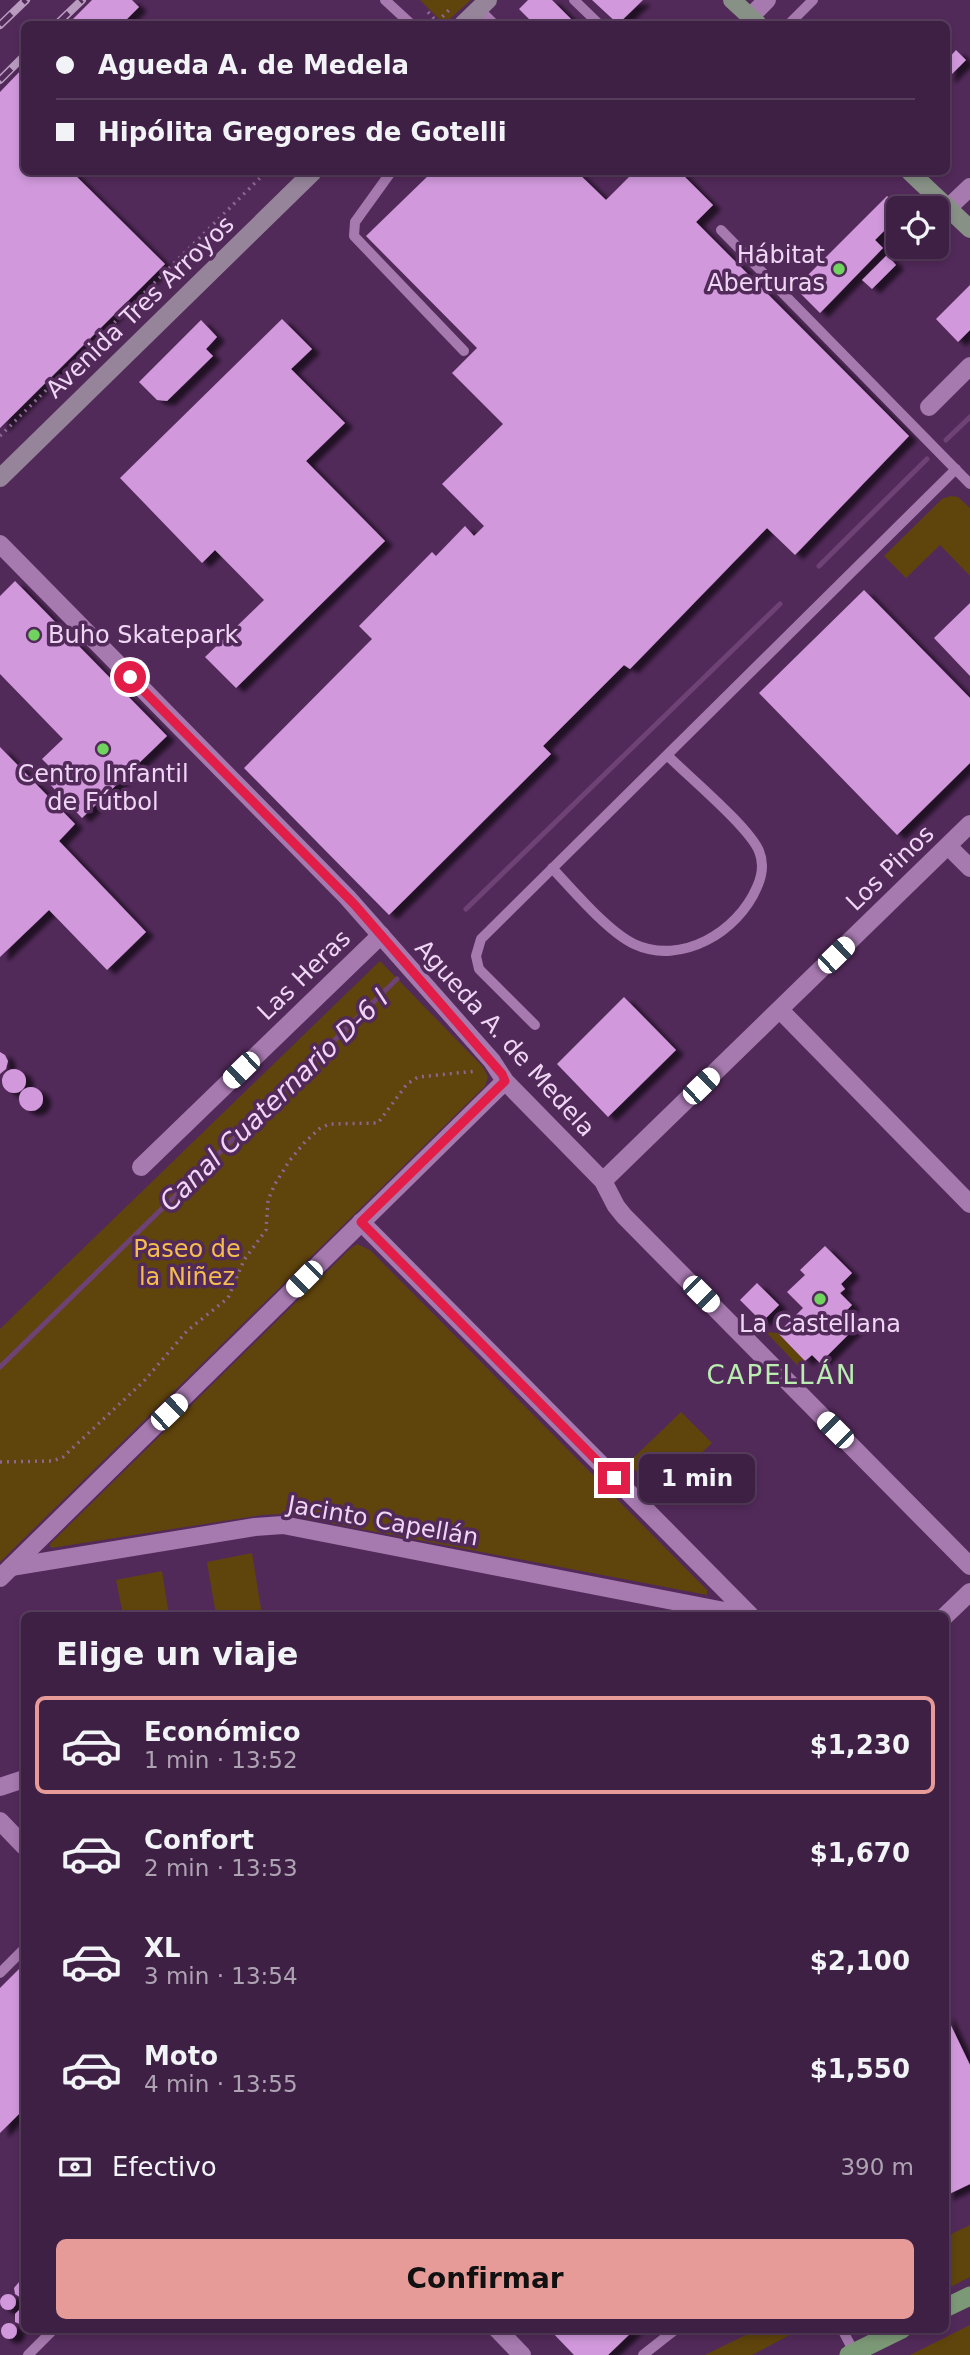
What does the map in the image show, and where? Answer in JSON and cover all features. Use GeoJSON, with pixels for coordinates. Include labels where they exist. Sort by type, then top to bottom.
{"type":"FeatureCollection","features":[{"type":"Feature","properties":{"kind":"highway"},"geometry":{"type":"LineString","coordinates":[[949,2306],[970,2296]]}},
{"type":"Feature","properties":{"kind":"highway"},"geometry":{"type":"LineString","coordinates":[[851,2354],[894,2333]]}},
{"type":"Feature","properties":{"kind":"main road"},"geometry":{"type":"LineString","coordinates":[[732,0],[752,21]]}},
{"type":"Feature","properties":{"kind":"main road"},"geometry":{"type":"LineString","coordinates":[[466,21],[484,5]]}},
{"type":"Feature","properties":{"kind":"main road","name":"Avenida Tres Arroyos"},"geometry":{"type":"LineString","coordinates":[[0,478],[310,175]]}},
{"type":"Feature","properties":{"kind":"main road"},"geometry":{"type":"LineString","coordinates":[[913,175],[935,196]]}},
{"type":"Feature","properties":{"kind":"main road"},"geometry":{"type":"LineString","coordinates":[[949,209],[970,229]]}},
{"type":"Feature","properties":{"kind":"street"},"geometry":{"type":"LineString","coordinates":[[754,21],[767,0]]}},
{"type":"Feature","properties":{"kind":"street"},"geometry":{"type":"LineString","coordinates":[[949,207],[970,187]]}},
{"type":"Feature","properties":{"kind":"street"},"geometry":{"type":"LineString","coordinates":[[929,407],[970,366]]}},
{"type":"Feature","properties":{"kind":"street","name":"Agueda A. de Medela"},"geometry":{"type":"LineString","coordinates":[[0,544],[337,887],[492,1061],[505,1081],[603,1181],[624,1216],[970,1566]]}},
{"type":"Feature","properties":{"kind":"street","name":"Los Pinos"},"geometry":{"type":"LineString","coordinates":[[603,1181],[970,824]]}},
{"type":"Feature","properties":{"kind":"street"},"geometry":{"type":"LineString","coordinates":[[948,846],[970,868]]}},
{"type":"Feature","properties":{"kind":"street","name":"Las Heras"},"geometry":{"type":"LineString","coordinates":[[141,1167],[381,935]]}},
{"type":"Feature","properties":{"kind":"street"},"geometry":{"type":"LineString","coordinates":[[780,1010],[970,1204]]}},
{"type":"Feature","properties":{"kind":"street"},"geometry":{"type":"LineString","coordinates":[[6,1572],[505,1081]]}},
{"type":"Feature","properties":{"kind":"street"},"geometry":{"type":"LineString","coordinates":[[361,1222],[747,1612]]}},
{"type":"Feature","properties":{"kind":"street","name":"Jacinto Capellán"},"geometry":{"type":"LineString","coordinates":[[6,1572],[255,1527],[283,1525],[730,1612]]}},
{"type":"Feature","properties":{"kind":"street"},"geometry":{"type":"LineString","coordinates":[[949,1612],[970,1592]]}},
{"type":"Feature","properties":{"kind":"street"},"geometry":{"type":"LineString","coordinates":[[0,1787],[21,1780]]}},
{"type":"Feature","properties":{"kind":"street"},"geometry":{"type":"LineString","coordinates":[[0,1821],[21,1843]]}},
{"type":"Feature","properties":{"kind":"street"},"geometry":{"type":"LineString","coordinates":[[501,2333],[522,2355]]}},
{"type":"Feature","properties":{"kind":"lane"},"geometry":{"type":"LineString","coordinates":[[385,0],[408,21]]}},
{"type":"Feature","properties":{"kind":"lane"},"geometry":{"type":"LineString","coordinates":[[574,0],[596,21]]}},
{"type":"Feature","properties":{"kind":"lane"},"geometry":{"type":"LineString","coordinates":[[792,21],[813,0]]}},
{"type":"Feature","properties":{"kind":"lane"},"geometry":{"type":"LineString","coordinates":[[484,5],[492,21]]}},
{"type":"Feature","properties":{"kind":"lane"},"geometry":{"type":"LineString","coordinates":[[389,175],[355,222],[354,236],[464,351]]}},
{"type":"Feature","properties":{"kind":"lane"},"geometry":{"type":"LineString","coordinates":[[721,230],[970,484]]}},
{"type":"Feature","properties":{"kind":"lane"},"geometry":{"type":"LineString","coordinates":[[535,1025],[483,974],[477,963],[476,950],[486,934],[956,470]]}},
{"type":"Feature","properties":{"kind":"lane"},"geometry":{"type":"LineString","coordinates":[[552,868],[615,931],[634,944],[646,948],[674,950],[689,947],[717,935],[740,915],[749,904],[760,878],[762,864],[759,853],[746,833],[667,755]]}},
{"type":"Feature","properties":{"kind":"lane"},"geometry":{"type":"LineString","coordinates":[[0,1973],[21,1952]]}},
{"type":"Feature","properties":{"kind":"lane"},"geometry":{"type":"LineString","coordinates":[[28,2355],[50,2333]]}},
{"type":"Feature","properties":{"kind":"lane"},"geometry":{"type":"LineString","coordinates":[[643,2355],[671,2333]]}},
{"type":"Feature","properties":{"kind":"lane"},"geometry":{"type":"LineString","coordinates":[[843,2333],[851,2354]]}},
{"type":"Feature","properties":{"kind":"path"},"geometry":{"type":"LineString","coordinates":[[438,21],[449,10]]}},
{"type":"Feature","properties":{"kind":"path"},"geometry":{"type":"LineString","coordinates":[[428,12],[436,21]]}},
{"type":"Feature","properties":{"kind":"path"},"geometry":{"type":"LineString","coordinates":[[0,436],[263,175]]}},
{"type":"Feature","properties":{"kind":"path"},"geometry":{"type":"LineString","coordinates":[[0,1462],[53,1461],[66,1455],[145,1381],[181,1337],[228,1298],[244,1260],[266,1230],[268,1200],[275,1184],[290,1160],[315,1132],[334,1123],[378,1123],[407,1084],[418,1077],[485,1070]]}},
{"type":"Feature","properties":{"kind":"green space"},"geometry":{"type":"Polygon","coordinates":[[[420,0],[471,0],[447,21],[441,21],[420,0]]]}},
{"type":"Feature","properties":{"kind":"green space"},"geometry":{"type":"Polygon","coordinates":[[[958,497],[970,508],[970,576],[940,545],[906,578],[884,556],[942,499],[958,497]]]}},
{"type":"Feature","properties":{"kind":"green space","name":"Paseo de la Niñez"},"geometry":{"type":"Polygon","coordinates":[[[380,961],[483,1067],[488,1077],[485,1086],[0,1562],[0,1329],[380,961]]]}},
{"type":"Feature","properties":{"kind":"green space"},"geometry":{"type":"Polygon","coordinates":[[[357,1244],[370,1250],[707,1590],[707,1595],[282,1514],[51,1548],[50,1544],[357,1244]]]}},
{"type":"Feature","properties":{"kind":"green space"},"geometry":{"type":"Polygon","coordinates":[[[766,1332],[778,1333],[805,1361],[799,1367],[766,1332]]]}},
{"type":"Feature","properties":{"kind":"green space"},"geometry":{"type":"Polygon","coordinates":[[[681,1412],[712,1443],[659,1494],[628,1463],[681,1412]]]}},
{"type":"Feature","properties":{"kind":"green space"},"geometry":{"type":"Polygon","coordinates":[[[252,1553],[262,1612],[215,1612],[207,1562],[252,1553]]]}},
{"type":"Feature","properties":{"kind":"green space"},"geometry":{"type":"Polygon","coordinates":[[[162,1571],[169,1612],[122,1612],[116,1580],[162,1571]]]}},
{"type":"Feature","properties":{"kind":"green space"},"geometry":{"type":"Polygon","coordinates":[[[970,2225],[970,2277],[949,2288],[949,2235],[970,2225]]]}},
{"type":"Feature","properties":{"kind":"green space"},"geometry":{"type":"Polygon","coordinates":[[[970,2325],[970,2355],[910,2355],[970,2325]]]}},
{"type":"Feature","properties":{"kind":"green space"},"geometry":{"type":"Polygon","coordinates":[[[750,2333],[793,2333],[752,2355],[705,2355],[750,2333]]]}},
{"type":"Feature","properties":{"kind":"building"},"geometry":{"type":"Polygon","coordinates":[[[92,0],[132,0],[139,7],[125,21],[71,21],[92,0]]]}},
{"type":"Feature","properties":{"kind":"building"},"geometry":{"type":"Polygon","coordinates":[[[528,0],[552,0],[573,21],[531,21],[519,9],[528,0]]]}},
{"type":"Feature","properties":{"kind":"building"},"geometry":{"type":"Polygon","coordinates":[[[592,0],[643,0],[621,21],[615,21],[592,0]]]}},
{"type":"Feature","properties":{"kind":"building"},"geometry":{"type":"Polygon","coordinates":[[[956,50],[966,60],[950,76],[950,57],[956,50]]]}},
{"type":"Feature","properties":{"kind":"building"},"geometry":{"type":"Polygon","coordinates":[[[21,70],[21,175],[75,175],[165,264],[0,428],[0,92],[21,70]]]}},
{"type":"Feature","properties":{"kind":"building"},"geometry":{"type":"Polygon","coordinates":[[[429,175],[580,175],[606,200],[631,175],[683,175],[713,205],[696,222],[909,436],[795,555],[767,528],[630,669],[624,665],[543,746],[551,754],[389,915],[244,768],[372,639],[359,626],[432,552],[436,556],[465,526],[474,536],[484,526],[442,484],[503,424],[452,373],[477,348],[366,236],[429,175]]]}},
{"type":"Feature","properties":{"kind":"building","name":"Hábitat Aberturas"},"geometry":{"type":"Polygon","coordinates":[[[886,197],[886,229],[875,240],[883,248],[820,313],[795,288],[886,197]]]}},
{"type":"Feature","properties":{"kind":"building"},"geometry":{"type":"Polygon","coordinates":[[[886,256],[886,259],[891,259],[896,265],[872,289],[862,280],[886,256]]]}},
{"type":"Feature","properties":{"kind":"building"},"geometry":{"type":"Polygon","coordinates":[[[970,285],[970,330],[958,342],[936,319],[970,285]]]}},
{"type":"Feature","properties":{"kind":"building"},"geometry":{"type":"Polygon","coordinates":[[[282,319],[312,349],[291,369],[345,423],[306,461],[385,541],[236,688],[205,657],[264,600],[215,550],[202,563],[120,478],[282,319]]]}},
{"type":"Feature","properties":{"kind":"building"},"geometry":{"type":"Polygon","coordinates":[[[201,320],[217,337],[206,349],[213,356],[167,401],[157,400],[139,382],[201,320]]]}},
{"type":"Feature","properties":{"kind":"building"},"geometry":{"type":"Polygon","coordinates":[[[15,581],[167,736],[82,818],[40,774],[49,766],[42,759],[63,739],[0,674],[0,596],[15,581]]]}},
{"type":"Feature","properties":{"kind":"building"},"geometry":{"type":"Polygon","coordinates":[[[864,590],[970,698],[970,763],[897,835],[759,693],[864,590]]]}},
{"type":"Feature","properties":{"kind":"building"},"geometry":{"type":"Polygon","coordinates":[[[970,603],[970,676],[934,638],[970,603]]]}},
{"type":"Feature","properties":{"kind":"building"},"geometry":{"type":"Polygon","coordinates":[[[0,747],[75,824],[59,841],[146,932],[107,970],[49,910],[0,957],[0,747]]]}},
{"type":"Feature","properties":{"kind":"building"},"geometry":{"type":"Polygon","coordinates":[[[624,997],[676,1050],[608,1117],[557,1064],[624,997]]]}},
{"type":"Feature","properties":{"kind":"building"},"geometry":{"type":"Polygon","coordinates":[[[0,1052],[8,1061],[6,1069],[0,1074],[0,1052]]]}},
{"type":"Feature","properties":{"kind":"building"},"geometry":{"type":"Polygon","coordinates":[[[14,1069],[22,1073],[26,1081],[22,1089],[14,1093],[6,1089],[2,1081],[6,1073],[14,1069]]]}},
{"type":"Feature","properties":{"kind":"building"},"geometry":{"type":"Polygon","coordinates":[[[31,1087],[39,1091],[43,1099],[39,1107],[31,1111],[23,1107],[19,1099],[23,1091],[31,1087]]]}},
{"type":"Feature","properties":{"kind":"building","name":"La Castellana"},"geometry":{"type":"Polygon","coordinates":[[[825,1246],[852,1273],[841,1284],[845,1289],[840,1293],[852,1305],[843,1314],[856,1327],[820,1363],[812,1355],[805,1361],[778,1333],[803,1308],[787,1292],[805,1275],[800,1270],[825,1246]]]}},
{"type":"Feature","properties":{"kind":"building"},"geometry":{"type":"Polygon","coordinates":[[[757,1283],[779,1305],[762,1322],[740,1300],[757,1283]]]}},
{"type":"Feature","properties":{"kind":"building"},"geometry":{"type":"Polygon","coordinates":[[[21,1967],[21,2112],[0,2133],[0,1988],[21,1967]]]}},
{"type":"Feature","properties":{"kind":"building"},"geometry":{"type":"Polygon","coordinates":[[[949,2021],[970,2065],[970,2184],[949,2194],[949,2021]]]}},
{"type":"Feature","properties":{"kind":"building"},"geometry":{"type":"Polygon","coordinates":[[[19,2282],[21,2298],[15,2294],[14,2288],[19,2282]]]}},
{"type":"Feature","properties":{"kind":"building"},"geometry":{"type":"Polygon","coordinates":[[[5,2294],[11,2294],[16,2302],[14,2308],[5,2310],[0,2305],[0,2299],[5,2294]]]}},
{"type":"Feature","properties":{"kind":"building"},"geometry":{"type":"Polygon","coordinates":[[[21,2310],[21,2325],[15,2322],[15,2314],[21,2310]]]}},
{"type":"Feature","properties":{"kind":"building"},"geometry":{"type":"Polygon","coordinates":[[[6,2323],[12,2323],[17,2331],[15,2337],[6,2339],[1,2334],[1,2328],[6,2323]]]}},
{"type":"Feature","properties":{"kind":"building"},"geometry":{"type":"Polygon","coordinates":[[[553,2333],[631,2333],[608,2355],[574,2355],[553,2333]]]}},
{"type":"Feature","properties":{"kind":"waterway","name":"Canal Cuaternario D-6 I"},"geometry":{"type":"LineString","coordinates":[[946,440],[970,417]]}},
{"type":"Feature","properties":{"kind":"waterway","name":"Canal Cuaternario D-6 I"},"geometry":{"type":"LineString","coordinates":[[819,566],[927,459]]}},
{"type":"Feature","properties":{"kind":"waterway","name":"Canal Cuaternario D-6 I"},"geometry":{"type":"LineString","coordinates":[[466,909],[780,604]]}},
{"type":"Feature","properties":{"kind":"waterway","name":"Canal Cuaternario D-6 I"},"geometry":{"type":"LineString","coordinates":[[0,1367],[397,979]]}},
{"type":"Feature","properties":{"kind":"railway"},"geometry":{"type":"LineString","coordinates":[[0,25],[26,0]]}},
{"type":"Feature","properties":{"kind":"railway"},"geometry":{"type":"LineString","coordinates":[[60,21],[82,0]]}},
{"type":"Feature","properties":{"kind":"railway"},"geometry":{"type":"LineString","coordinates":[[0,80],[21,59]]}},
{"type":"Feature","properties":{"kind":"place","name":"Hábitat Aberturas"},"geometry":{"type":"Point","coordinates":[839,269]}},
{"type":"Feature","properties":{"kind":"place","name":"Buho Skatepark"},"geometry":{"type":"Point","coordinates":[34,635]}},
{"type":"Feature","properties":{"kind":"place","name":"Centro Infantil de Fútbol"},"geometry":{"type":"Point","coordinates":[103,749]}},
{"type":"Feature","properties":{"kind":"place","name":"La Castellana"},"geometry":{"type":"Point","coordinates":[820,1299]}},
{"type":"Feature","properties":{"kind":"district","name":"CAPELLÁN"},"geometry":{"type":"Point","coordinates":[782,1375]}},
{"type":"Feature","properties":{"kind":"route"},"geometry":{"type":"LineString","coordinates":[[130,677],[354,904],[502,1074],[505,1081],[361,1222],[614,1478]]}}]}
